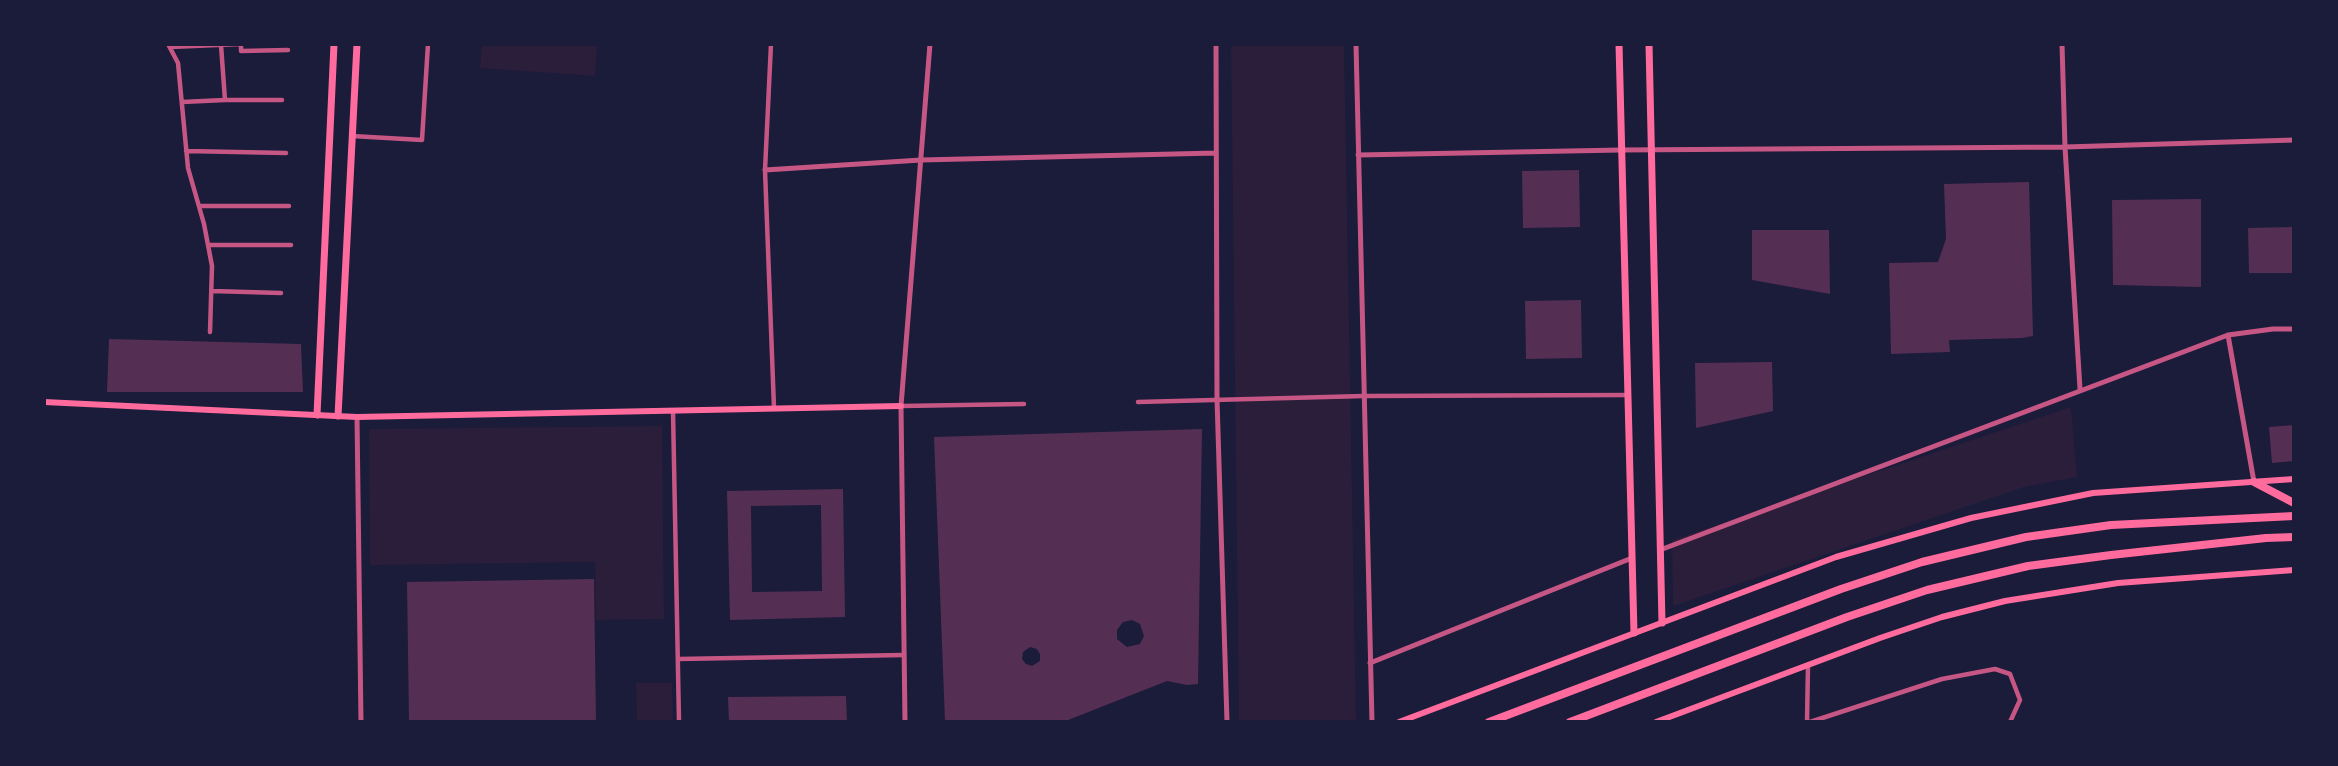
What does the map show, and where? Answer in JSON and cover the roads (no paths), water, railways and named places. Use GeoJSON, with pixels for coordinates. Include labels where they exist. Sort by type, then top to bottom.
{"type":"FeatureCollection","features":[{"type":"Feature","properties":{"kind":"highway"},"geometry":{"type":"LineString","coordinates":[[2253,482],[2294,503]]}},
{"type":"Feature","properties":{"kind":"highway"},"geometry":{"type":"LineString","coordinates":[[1489,722],[1841,589],[1922,562],[2025,537],[2111,525],[2294,516]]}},
{"type":"Feature","properties":{"kind":"highway"},"geometry":{"type":"LineString","coordinates":[[1570,722],[1847,617],[1927,590],[2028,566],[2294,537]]}},
{"type":"Feature","properties":{"kind":"main road"},"geometry":{"type":"LineString","coordinates":[[317,415],[334,44]]}},
{"type":"Feature","properties":{"kind":"main road"},"geometry":{"type":"LineString","coordinates":[[338,416],[357,44]]}},
{"type":"Feature","properties":{"kind":"main road"},"geometry":{"type":"LineString","coordinates":[[1619,44],[1634,633]]}},
{"type":"Feature","properties":{"kind":"main road"},"geometry":{"type":"LineString","coordinates":[[1648,44],[1662,622]]}},
{"type":"Feature","properties":{"kind":"main road"},"geometry":{"type":"LineString","coordinates":[[44,402],[357,417],[901,406]]}},
{"type":"Feature","properties":{"kind":"main road"},"geometry":{"type":"LineString","coordinates":[[1399,722],[1836,557],[1970,518],[2093,493],[2294,479]]}},
{"type":"Feature","properties":{"kind":"main road"},"geometry":{"type":"LineString","coordinates":[[1656,722],[1942,617],[2005,601],[2118,583],[2294,570]]}},
{"type":"Feature","properties":{"kind":"street"},"geometry":{"type":"LineString","coordinates":[[210,332],[212,266],[188,168],[178,62],[169,46],[241,44],[241,51],[288,51]]}},
{"type":"Feature","properties":{"kind":"street"},"geometry":{"type":"LineString","coordinates":[[352,136],[422,140],[428,44]]}},
{"type":"Feature","properties":{"kind":"street"},"geometry":{"type":"LineString","coordinates":[[771,44],[765,170],[774,408]]}},
{"type":"Feature","properties":{"kind":"street"},"geometry":{"type":"LineString","coordinates":[[905,722],[901,406],[930,44]]}},
{"type":"Feature","properties":{"kind":"street"},"geometry":{"type":"LineString","coordinates":[[1216,44],[1217,399],[1227,722]]}},
{"type":"Feature","properties":{"kind":"street"},"geometry":{"type":"LineString","coordinates":[[1356,44],[1372,722]]}},
{"type":"Feature","properties":{"kind":"street"},"geometry":{"type":"LineString","coordinates":[[2062,44],[2065,147],[2080,389]]}},
{"type":"Feature","properties":{"kind":"street"},"geometry":{"type":"LineString","coordinates":[[221,45],[225,100]]}},
{"type":"Feature","properties":{"kind":"street"},"geometry":{"type":"LineString","coordinates":[[182,102],[282,100]]}},
{"type":"Feature","properties":{"kind":"street"},"geometry":{"type":"LineString","coordinates":[[1358,155],[2065,147],[2294,140]]}},
{"type":"Feature","properties":{"kind":"street"},"geometry":{"type":"LineString","coordinates":[[186,151],[286,153]]}},
{"type":"Feature","properties":{"kind":"street"},"geometry":{"type":"LineString","coordinates":[[765,170],[921,160],[1216,153]]}},
{"type":"Feature","properties":{"kind":"street"},"geometry":{"type":"LineString","coordinates":[[199,206],[289,206]]}},
{"type":"Feature","properties":{"kind":"street"},"geometry":{"type":"LineString","coordinates":[[208,245],[291,245]]}},
{"type":"Feature","properties":{"kind":"street"},"geometry":{"type":"LineString","coordinates":[[212,291],[281,293]]}},
{"type":"Feature","properties":{"kind":"street"},"geometry":{"type":"LineString","coordinates":[[1660,550],[2228,335],[2294,329]]}},
{"type":"Feature","properties":{"kind":"street"},"geometry":{"type":"LineString","coordinates":[[2228,335],[2253,482]]}},
{"type":"Feature","properties":{"kind":"street"},"geometry":{"type":"LineString","coordinates":[[1138,402],[1364,396],[1628,395]]}},
{"type":"Feature","properties":{"kind":"street"},"geometry":{"type":"LineString","coordinates":[[901,406],[1024,404]]}},
{"type":"Feature","properties":{"kind":"street"},"geometry":{"type":"LineString","coordinates":[[673,411],[679,722]]}},
{"type":"Feature","properties":{"kind":"street"},"geometry":{"type":"LineString","coordinates":[[357,417],[361,722]]}},
{"type":"Feature","properties":{"kind":"street"},"geometry":{"type":"LineString","coordinates":[[1370,663],[1632,558]]}},
{"type":"Feature","properties":{"kind":"street"},"geometry":{"type":"LineString","coordinates":[[678,659],[905,655]]}},
{"type":"Feature","properties":{"kind":"street"},"geometry":{"type":"LineString","coordinates":[[1808,665],[1809,722],[1942,679],[1995,669],[2010,674],[2020,700],[2010,722]]}}]}
